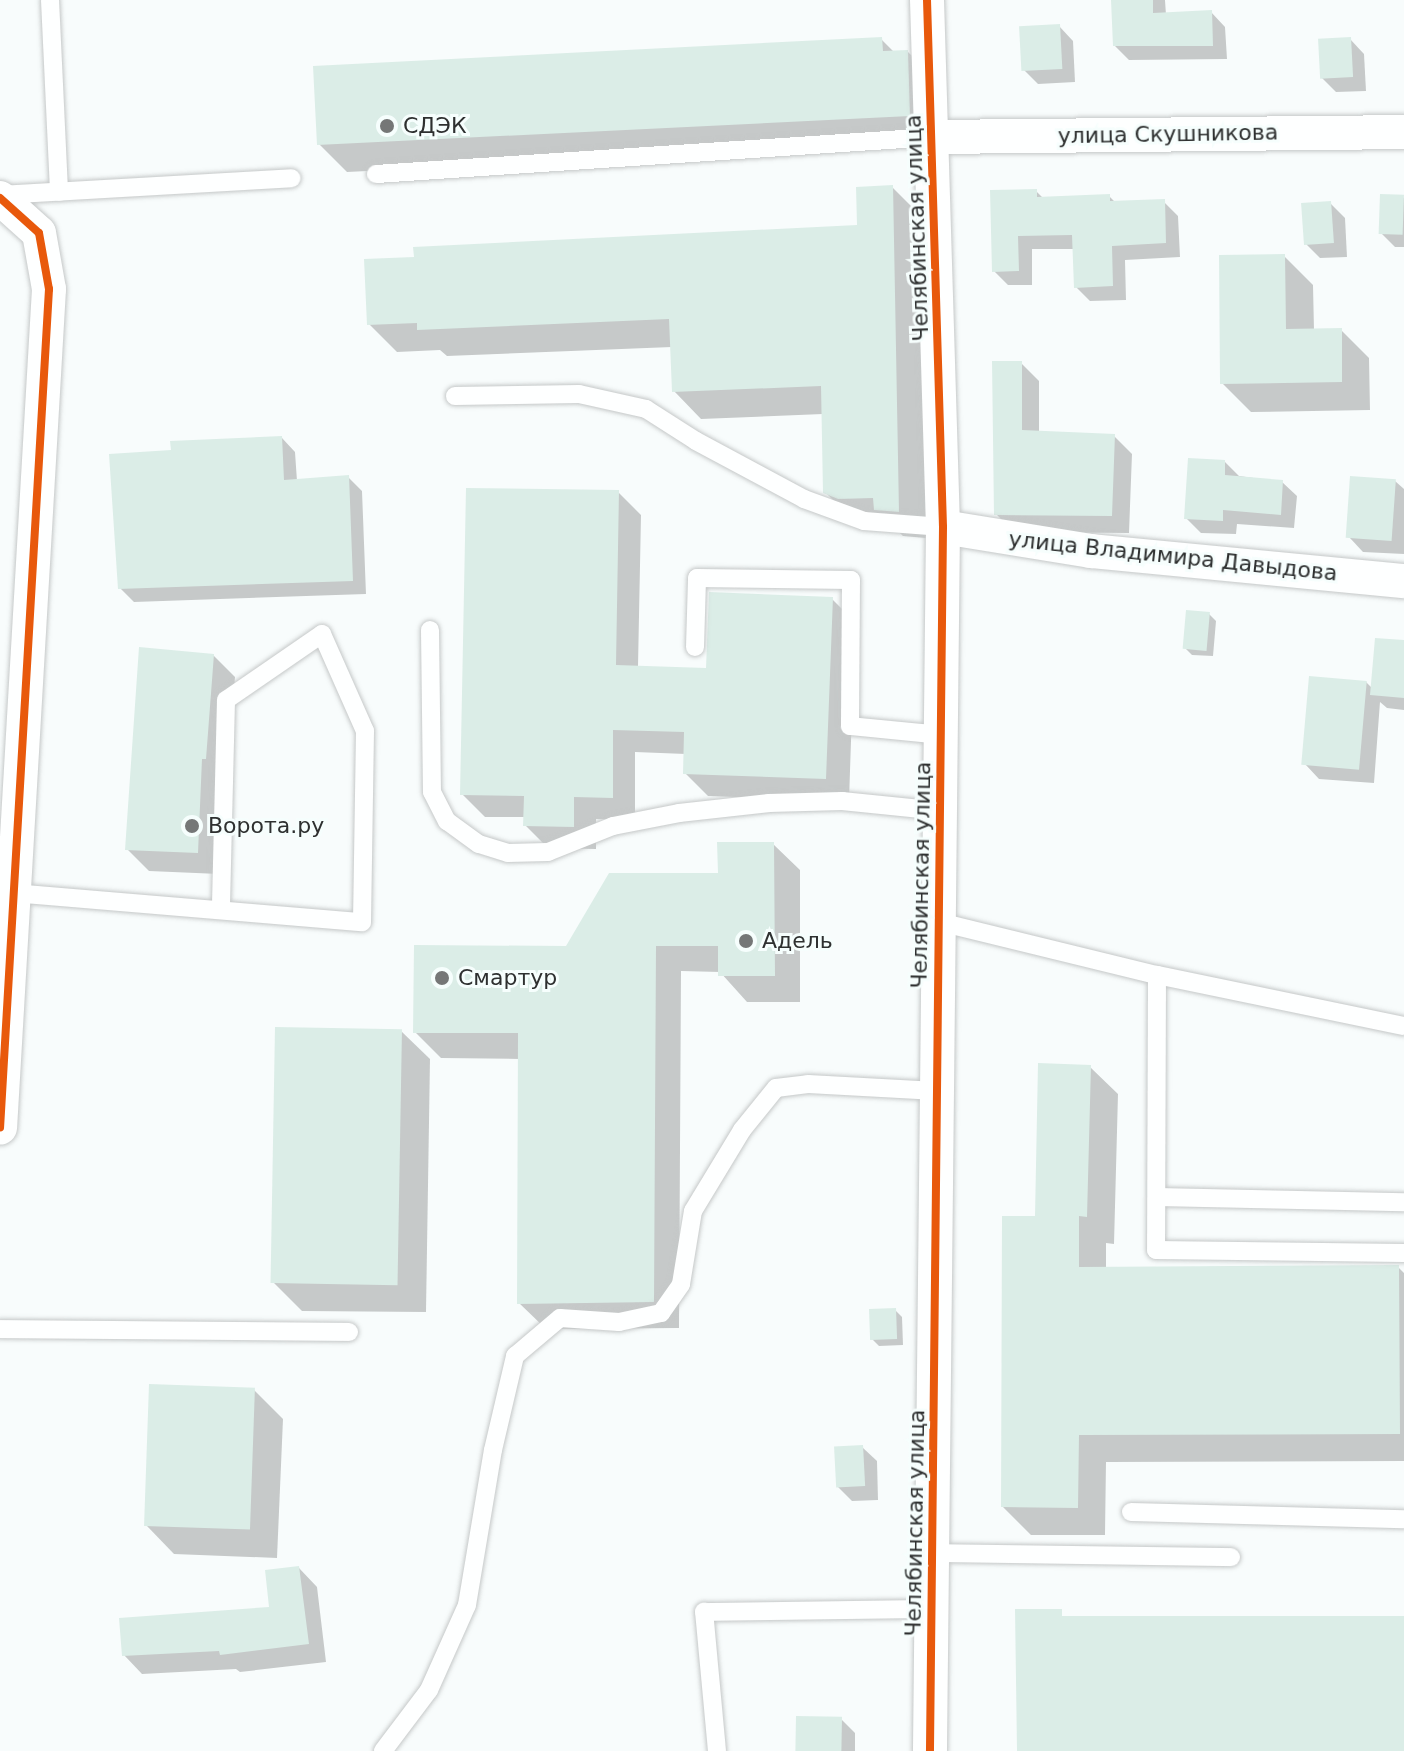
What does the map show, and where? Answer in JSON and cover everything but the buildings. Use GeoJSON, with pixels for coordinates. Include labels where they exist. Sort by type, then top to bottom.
{"type":"FeatureCollection","features":[{"type":"Feature","properties":{"kind":"street","name":"Челябинская улица"},"geometry":{"type":"LineString","coordinates":[[927,0],[943,527],[930,1751]]}},
{"type":"Feature","properties":{"kind":"street","name":"улица Скушникова"},"geometry":{"type":"LineString","coordinates":[[933,137],[1404,132]]}},
{"type":"Feature","properties":{"kind":"street"},"geometry":{"type":"LineString","coordinates":[[0,196],[39,233],[49,289],[13,893],[6,929],[0,1128]]}},
{"type":"Feature","properties":{"kind":"street","name":"улица Владимира Давыдова"},"geometry":{"type":"LineString","coordinates":[[943,527],[1091,551],[1404,581]]}},
{"type":"Feature","properties":{"kind":"lane"},"geometry":{"type":"LineString","coordinates":[[50,0],[59,192]]}},
{"type":"Feature","properties":{"kind":"lane"},"geometry":{"type":"LineString","coordinates":[[376,174],[933,137]]}},
{"type":"Feature","properties":{"kind":"lane"},"geometry":{"type":"LineString","coordinates":[[0,196],[292,178]]}},
{"type":"Feature","properties":{"kind":"lane"},"geometry":{"type":"LineString","coordinates":[[455,396],[579,394],[646,409],[696,441],[804,499],[864,521],[943,527]]}},
{"type":"Feature","properties":{"kind":"lane"},"geometry":{"type":"LineString","coordinates":[[695,647],[697,578],[851,580],[850,726],[941,735]]}},
{"type":"Feature","properties":{"kind":"lane"},"geometry":{"type":"LineString","coordinates":[[430,630],[432,792],[447,821],[479,844],[508,853],[548,852],[613,826],[679,813],[769,803],[842,801],[940,811]]}},
{"type":"Feature","properties":{"kind":"lane"},"geometry":{"type":"LineString","coordinates":[[13,893],[362,922],[365,731],[322,634],[226,700],[221,910]]}},
{"type":"Feature","properties":{"kind":"lane","name":"Челябинская улица"},"geometry":{"type":"LineString","coordinates":[[939,922],[1157,975],[1404,1026]]}},
{"type":"Feature","properties":{"kind":"lane"},"geometry":{"type":"LineString","coordinates":[[1157,975],[1156,1250],[1404,1253]]}},
{"type":"Feature","properties":{"kind":"lane"},"geometry":{"type":"LineString","coordinates":[[383,1751],[429,1690],[467,1605],[493,1450],[515,1356],[560,1318],[619,1322],[661,1313],[681,1284],[693,1211],[742,1130],[776,1088],[808,1084],[937,1091]]}},
{"type":"Feature","properties":{"kind":"lane"},"geometry":{"type":"LineString","coordinates":[[1157,1197],[1404,1202]]}},
{"type":"Feature","properties":{"kind":"lane"},"geometry":{"type":"LineString","coordinates":[[0,1329],[349,1332]]}},
{"type":"Feature","properties":{"kind":"lane"},"geometry":{"type":"LineString","coordinates":[[1131,1512],[1404,1519]]}},
{"type":"Feature","properties":{"kind":"lane"},"geometry":{"type":"LineString","coordinates":[[932,1553],[1231,1557]]}},
{"type":"Feature","properties":{"kind":"lane"},"geometry":{"type":"LineString","coordinates":[[717,1751],[704,1612],[932,1609]]}},
{"type":"Feature","properties":{"kind":"cycle path"},"geometry":{"type":"LineString","coordinates":[[927,0],[943,527],[930,1751]]}},
{"type":"Feature","properties":{"kind":"cycle path"},"geometry":{"type":"LineString","coordinates":[[0,198],[39,233],[49,289],[0,1128]]}},
{"type":"Feature","properties":{"kind":"place","name":"СДЭК"},"geometry":{"type":"Point","coordinates":[387,126]}},
{"type":"Feature","properties":{"kind":"place","name":"Ворота.ру"},"geometry":{"type":"Point","coordinates":[192,826]}},
{"type":"Feature","properties":{"kind":"place","name":"Адель"},"geometry":{"type":"Point","coordinates":[746,941]}},
{"type":"Feature","properties":{"kind":"place","name":"Смартур"},"geometry":{"type":"Point","coordinates":[442,978]}}]}
